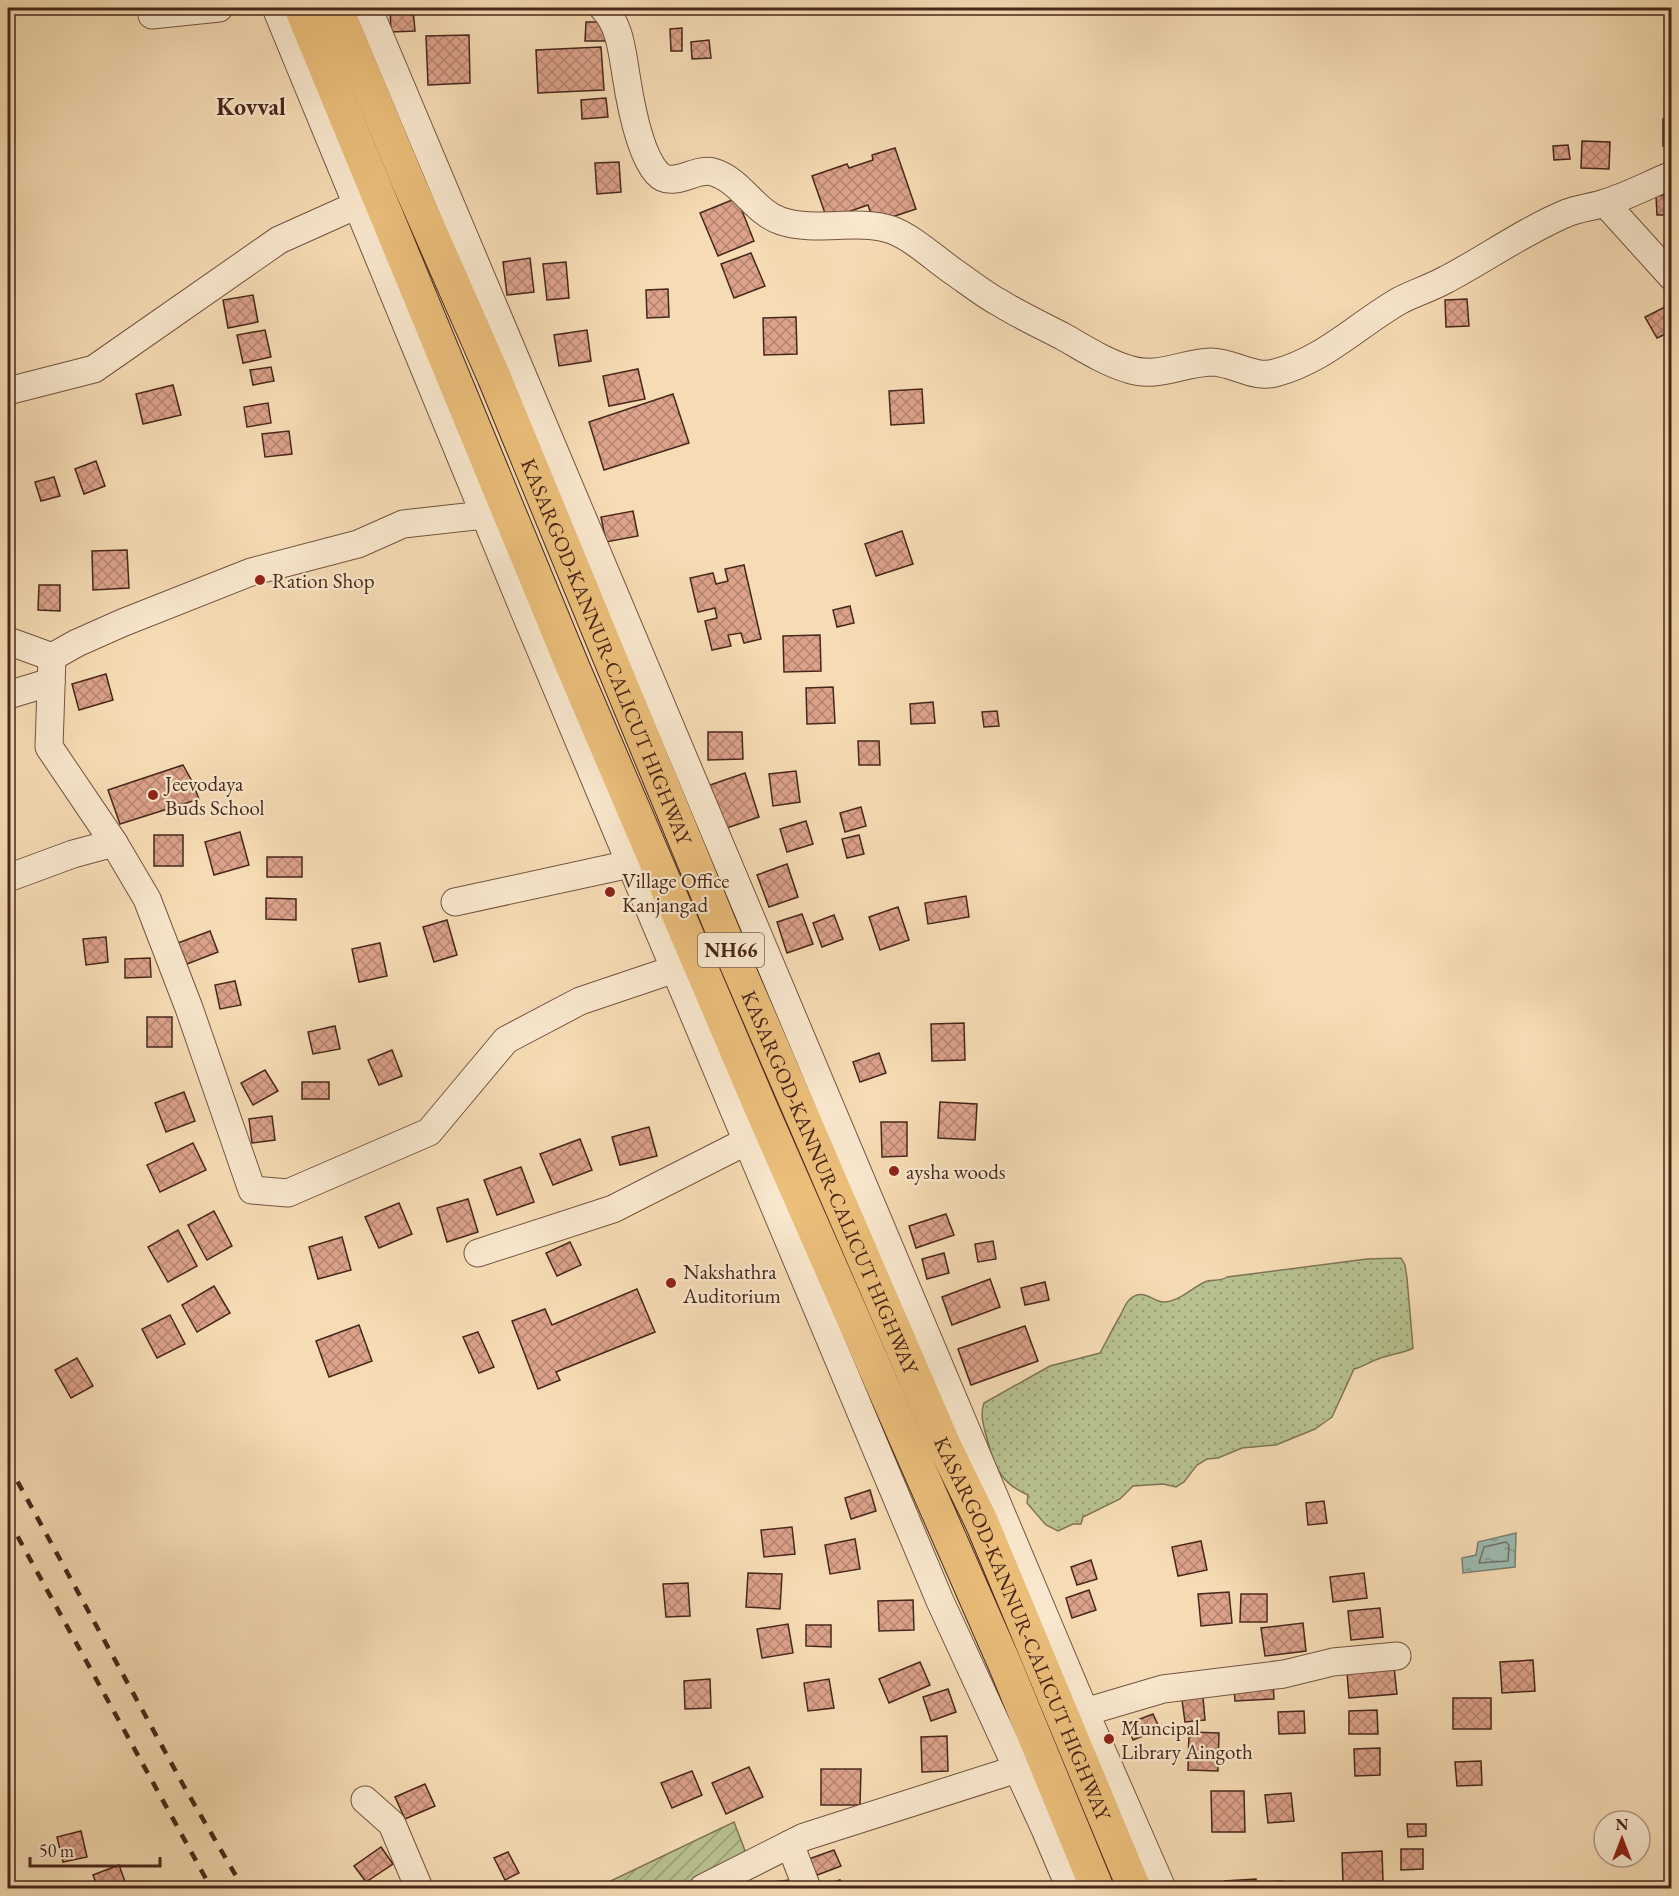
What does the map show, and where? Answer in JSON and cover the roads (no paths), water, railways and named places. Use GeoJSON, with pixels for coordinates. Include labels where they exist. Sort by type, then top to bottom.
{"type":"FeatureCollection","features":[{"type":"Feature","properties":{"kind":"highway","name":"KASARGOD-KANNUR-CALICUT HIGHWAY"},"geometry":{"type":"LineString","coordinates":[[301,8],[577,676],[761,1108],[1006,1667],[1097,1888]]}},
{"type":"Feature","properties":{"kind":"highway","name":"KASARGOD-KANNUR-CALICUT HIGHWAY"},"geometry":{"type":"LineString","coordinates":[[336,8],[408,181],[494,377],[730,949],[945,1447],[982,1523],[1134,1888]]}},
{"type":"Feature","properties":{"kind":"street"},"geometry":{"type":"LineString","coordinates":[[152,15],[219,8]]}},
{"type":"Feature","properties":{"kind":"street"},"geometry":{"type":"LineString","coordinates":[[276,8],[484,515],[940,1601],[1070,1888]]}},
{"type":"Feature","properties":{"kind":"street"},"geometry":{"type":"LineString","coordinates":[[368,8],[1085,1712],[1162,1888]]}},
{"type":"Feature","properties":{"kind":"street"},"geometry":{"type":"LineString","coordinates":[[603,8],[614,21],[621,44],[627,87],[643,148],[650,163],[663,178],[670,180],[701,171],[713,172],[726,178],[760,209],[780,221],[800,225],[866,226],[888,229],[907,236],[933,258],[1000,303],[1101,358],[1131,371],[1157,374],[1174,368],[1213,362],[1270,374],[1303,364],[1333,347],[1400,301],[1446,280],[1498,248],[1569,212],[1605,203],[1671,175]]}},
{"type":"Feature","properties":{"kind":"street"},"geometry":{"type":"LineString","coordinates":[[1605,203],[1671,277]]}},
{"type":"Feature","properties":{"kind":"street"},"geometry":{"type":"LineString","coordinates":[[8,391],[94,369],[279,240],[357,205]]}},
{"type":"Feature","properties":{"kind":"street"},"geometry":{"type":"LineString","coordinates":[[8,695],[52,670],[76,643],[251,572],[358,544],[402,524],[484,515]]}},
{"type":"Feature","properties":{"kind":"street"},"geometry":{"type":"LineString","coordinates":[[8,641],[52,670]]}},
{"type":"Feature","properties":{"kind":"street"},"geometry":{"type":"LineString","coordinates":[[52,670],[49,747],[114,843],[147,898],[189,1008],[252,1190],[288,1193],[429,1132],[506,1040],[580,1001],[675,969]]}},
{"type":"Feature","properties":{"kind":"street"},"geometry":{"type":"LineString","coordinates":[[8,878],[74,854],[114,843]]}},
{"type":"Feature","properties":{"kind":"street"},"geometry":{"type":"LineString","coordinates":[[455,902],[630,864]]}},
{"type":"Feature","properties":{"kind":"street"},"geometry":{"type":"LineString","coordinates":[[478,1252],[613,1209],[747,1142]]}},
{"type":"Feature","properties":{"kind":"street"},"geometry":{"type":"LineString","coordinates":[[1085,1712],[1163,1689],[1284,1674],[1333,1662],[1397,1656]]}},
{"type":"Feature","properties":{"kind":"street"},"geometry":{"type":"LineString","coordinates":[[704,1888],[804,1837],[1017,1768]]}},
{"type":"Feature","properties":{"kind":"street"},"geometry":{"type":"LineString","coordinates":[[365,1800],[392,1824],[419,1888]]}},
{"type":"Feature","properties":{"kind":"street"},"geometry":{"type":"LineString","coordinates":[[790,1844],[807,1888]]}},
{"type":"Feature","properties":{"kind":"water"},"geometry":{"type":"Polygon","coordinates":[[[1516,1533],[1515,1567],[1463,1573],[1462,1558],[1476,1555],[1478,1542],[1516,1533]]]}},
{"type":"Feature","properties":{"kind":"railway"},"geometry":{"type":"LineString","coordinates":[[8,1464],[186,1790],[243,1888]]}},
{"type":"Feature","properties":{"kind":"railway"},"geometry":{"type":"LineString","coordinates":[[8,1519],[211,1888]]}},
{"type":"Feature","properties":{"kind":"place","name":"Ration Shop"},"geometry":{"type":"Point","coordinates":[260,580]}},
{"type":"Feature","properties":{"kind":"place","name":"Jeevodaya Buds School"},"geometry":{"type":"Point","coordinates":[153,795]}},
{"type":"Feature","properties":{"kind":"place","name":"Village Office Kanjangad"},"geometry":{"type":"Point","coordinates":[610,892]}},
{"type":"Feature","properties":{"kind":"place","name":"aysha woods"},"geometry":{"type":"Point","coordinates":[894,1171]}},
{"type":"Feature","properties":{"kind":"place","name":"Nakshathra Auditorium"},"geometry":{"type":"Point","coordinates":[671,1283]}},
{"type":"Feature","properties":{"kind":"place","name":"Muncipal Library Aingoth"},"geometry":{"type":"Point","coordinates":[1109,1739]}},
{"type":"Feature","properties":{"kind":"district","name":"Kovval"},"geometry":{"type":"Point","coordinates":[251,106]}}]}
